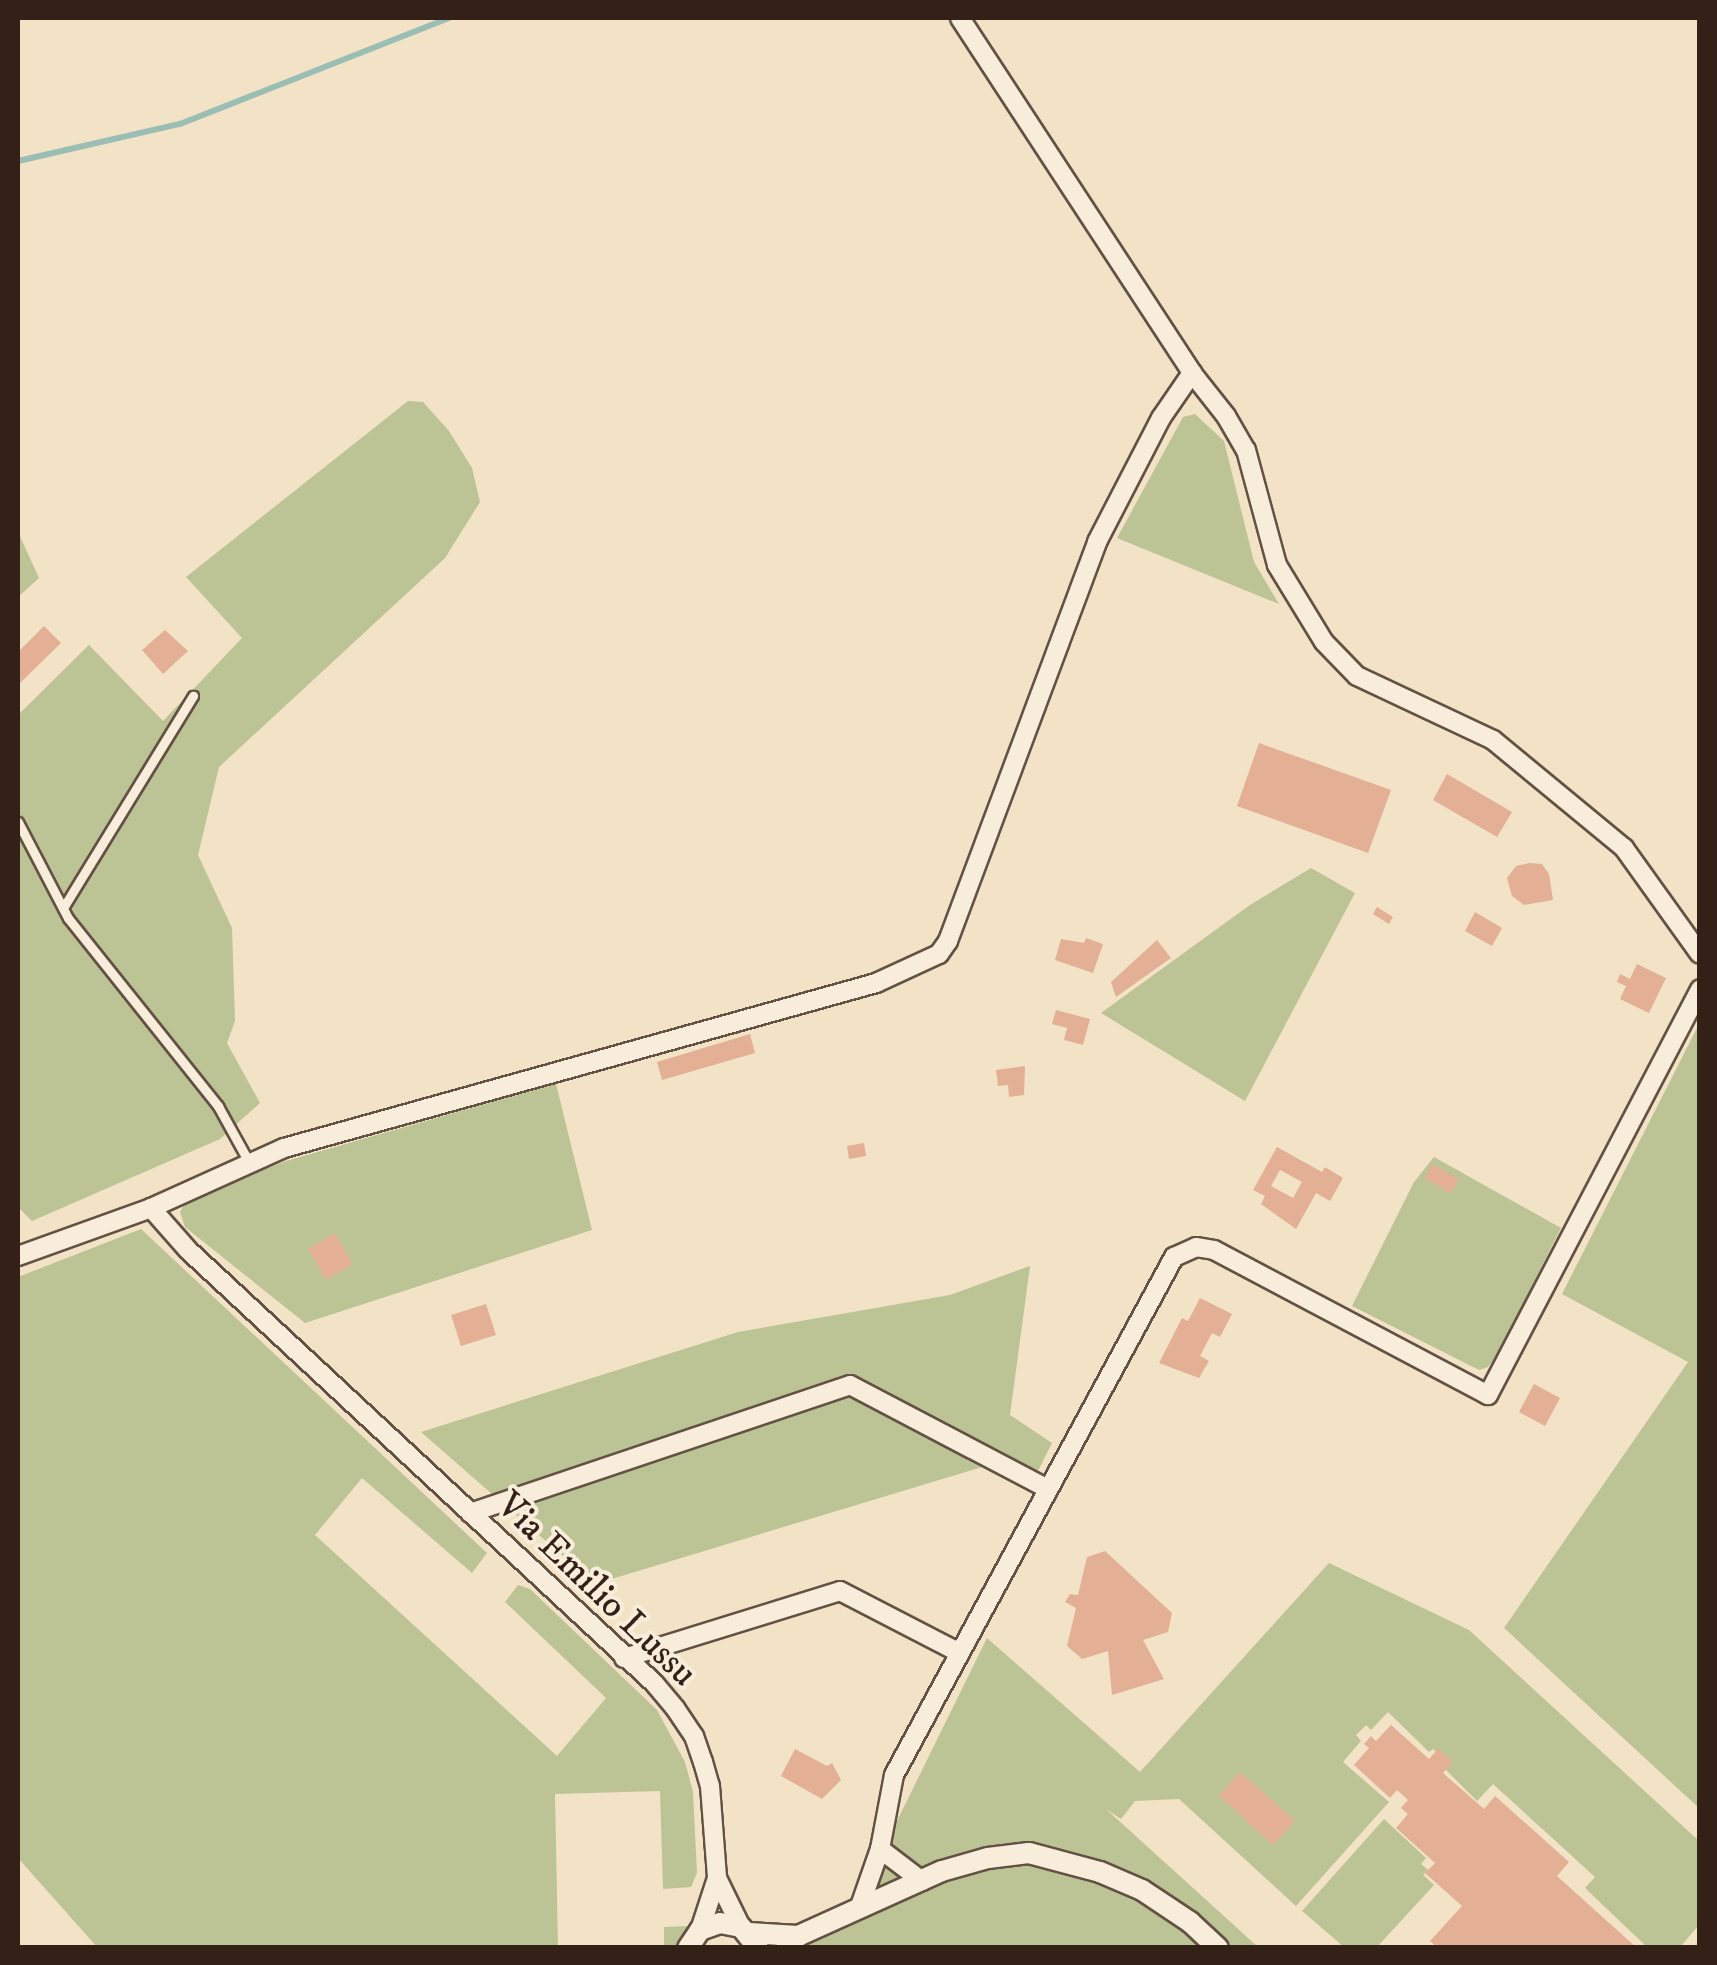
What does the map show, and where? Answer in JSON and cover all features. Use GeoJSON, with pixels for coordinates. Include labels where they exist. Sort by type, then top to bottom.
{"type":"FeatureCollection","features":[{"type":"Feature","properties":{"kind":"street"},"geometry":{"type":"LineString","coordinates":[[960,18],[1192,373],[1226,416],[1246,450],[1277,565],[1338,660],[1378,687],[1492,740],[1624,848],[1700,954]]}},
{"type":"Feature","properties":{"kind":"street"},"geometry":{"type":"LineString","coordinates":[[18,1256],[151,1208],[284,1148],[876,982],[939,954],[948,941],[1097,542],[1154,432],[1192,373]]}},
{"type":"Feature","properties":{"kind":"street"},"geometry":{"type":"LineString","coordinates":[[859,1909],[880,1848],[894,1775],[1174,1257],[1196,1248],[1214,1250],[1488,1395],[1700,989]]}},
{"type":"Feature","properties":{"kind":"street","name":"Via Emilio Lussu"},"geometry":{"type":"LineString","coordinates":[[151,1208],[188,1250],[654,1683],[694,1736],[710,1786],[717,1878],[749,1936]]}},
{"type":"Feature","properties":{"kind":"street"},"geometry":{"type":"LineString","coordinates":[[470,1514],[850,1385],[1048,1489]]}},
{"type":"Feature","properties":{"kind":"street"},"geometry":{"type":"LineString","coordinates":[[624,1658],[840,1591],[960,1653]]}},
{"type":"Feature","properties":{"kind":"street"},"geometry":{"type":"LineString","coordinates":[[880,1848],[922,1881]]}},
{"type":"Feature","properties":{"kind":"street"},"geometry":{"type":"LineString","coordinates":[[694,1939],[720,1923],[749,1936],[792,1942],[922,1881],[988,1858],[1029,1853],[1061,1860],[1142,1890],[1190,1922],[1218,1948]]}},
{"type":"Feature","properties":{"kind":"street","name":"Via Emilio Lussu"},"geometry":{"type":"LineString","coordinates":[[694,1939],[717,1878]]}},
{"type":"Feature","properties":{"kind":"lane"},"geometry":{"type":"LineString","coordinates":[[63,908],[193,696]]}},
{"type":"Feature","properties":{"kind":"lane"},"geometry":{"type":"LineString","coordinates":[[18,822],[63,908],[218,1106],[250,1164]]}},
{"type":"Feature","properties":{"kind":"green space"},"geometry":{"type":"Polygon","coordinates":[[[408,401],[423,402],[449,431],[472,468],[480,502],[445,558],[219,767],[198,855],[232,928],[235,1021],[227,1043],[260,1103],[220,1139],[32,1221],[18,1207],[18,715],[89,645],[163,721],[242,638],[186,577],[408,401]]]}},
{"type":"Feature","properties":{"kind":"green space"},"geometry":{"type":"Polygon","coordinates":[[[1195,414],[1224,441],[1254,562],[1279,604],[1117,538],[1183,417],[1195,414]]]}},
{"type":"Feature","properties":{"kind":"green space"},"geometry":{"type":"Polygon","coordinates":[[[18,532],[39,578],[18,597],[18,532]]]}},
{"type":"Feature","properties":{"kind":"green space"},"geometry":{"type":"Polygon","coordinates":[[[1311,868],[1355,893],[1245,1101],[1101,1013],[1250,905],[1311,868]]]}},
{"type":"Feature","properties":{"kind":"green space"},"geometry":{"type":"Polygon","coordinates":[[[1699,1024],[1699,1808],[1504,1628],[1688,1362],[1562,1294],[1699,1024]]]}},
{"type":"Feature","properties":{"kind":"green space"},"geometry":{"type":"Polygon","coordinates":[[[556,1084],[592,1230],[305,1323],[185,1227],[180,1212],[187,1200],[286,1161],[556,1084]]]}},
{"type":"Feature","properties":{"kind":"green space"},"geometry":{"type":"Polygon","coordinates":[[[1434,1157],[1561,1228],[1499,1352],[1488,1367],[1479,1370],[1352,1306],[1414,1182],[1434,1157]]]}},
{"type":"Feature","properties":{"kind":"green space"},"geometry":{"type":"Polygon","coordinates":[[[141,1229],[487,1553],[472,1573],[362,1478],[315,1535],[557,1756],[606,1698],[505,1602],[518,1585],[530,1589],[657,1710],[685,1762],[693,1792],[697,1873],[691,1887],[663,1889],[660,1791],[555,1794],[558,1947],[97,1947],[18,1858],[18,1277],[141,1229]]]}},
{"type":"Feature","properties":{"kind":"green space"},"geometry":{"type":"Polygon","coordinates":[[[1030,1266],[1010,1415],[1052,1443],[1031,1485],[992,1464],[595,1584],[421,1432],[738,1332],[950,1295],[1030,1266]]]}},
{"type":"Feature","properties":{"kind":"green space"},"geometry":{"type":"Polygon","coordinates":[[[1329,1563],[1469,1630],[1699,1841],[1699,1925],[1680,1947],[1647,1947],[1585,1888],[1595,1877],[1493,1784],[1477,1801],[1446,1770],[1450,1764],[1433,1749],[1429,1752],[1388,1712],[1371,1730],[1366,1725],[1356,1735],[1361,1741],[1343,1762],[1389,1802],[1296,1906],[1179,1799],[1135,1801],[1121,1819],[1106,1809],[1258,1947],[800,1948],[864,1888],[987,1638],[1140,1772],[1329,1563]]]}},
{"type":"Feature","properties":{"kind":"green space"},"geometry":{"type":"Polygon","coordinates":[[[1384,1819],[1426,1858],[1421,1864],[1428,1870],[1423,1875],[1434,1885],[1377,1947],[1344,1947],[1302,1911],[1384,1819]]]}},
{"type":"Feature","properties":{"kind":"green space"},"geometry":{"type":"Polygon","coordinates":[[[689,1926],[699,1947],[664,1947],[664,1927],[689,1926]]]}},
{"type":"Feature","properties":{"kind":"building"},"geometry":{"type":"Polygon","coordinates":[[[44,626],[61,643],[18,685],[18,652],[44,626]]]}},
{"type":"Feature","properties":{"kind":"building"},"geometry":{"type":"Polygon","coordinates":[[[165,630],[188,651],[163,674],[142,650],[165,630]]]}},
{"type":"Feature","properties":{"kind":"building"},"geometry":{"type":"Polygon","coordinates":[[[1259,743],[1391,790],[1368,853],[1237,806],[1259,743]]]}},
{"type":"Feature","properties":{"kind":"building"},"geometry":{"type":"Polygon","coordinates":[[[1447,774],[1512,812],[1497,837],[1433,800],[1447,774]]]}},
{"type":"Feature","properties":{"kind":"building"},"geometry":{"type":"Polygon","coordinates":[[[1542,864],[1549,874],[1553,900],[1524,905],[1512,896],[1507,878],[1516,866],[1542,864]]]}},
{"type":"Feature","properties":{"kind":"building"},"geometry":{"type":"Polygon","coordinates":[[[1377,907],[1393,917],[1389,924],[1373,914],[1377,907]]]}},
{"type":"Feature","properties":{"kind":"building"},"geometry":{"type":"Polygon","coordinates":[[[1475,912],[1502,928],[1492,946],[1465,931],[1475,912]]]}},
{"type":"Feature","properties":{"kind":"building"},"geometry":{"type":"Polygon","coordinates":[[[1086,938],[1103,944],[1093,973],[1055,960],[1061,939],[1084,943],[1086,938]]]}},
{"type":"Feature","properties":{"kind":"building"},"geometry":{"type":"Polygon","coordinates":[[[1157,940],[1171,958],[1116,997],[1111,982],[1157,940]]]}},
{"type":"Feature","properties":{"kind":"building"},"geometry":{"type":"Polygon","coordinates":[[[1637,964],[1666,978],[1649,1013],[1620,999],[1626,986],[1617,982],[1620,974],[1630,979],[1637,964]]]}},
{"type":"Feature","properties":{"kind":"building"},"geometry":{"type":"Polygon","coordinates":[[[1056,1010],[1090,1019],[1083,1045],[1064,1040],[1067,1028],[1052,1024],[1056,1010]]]}},
{"type":"Feature","properties":{"kind":"building"},"geometry":{"type":"Polygon","coordinates":[[[750,1034],[755,1053],[662,1080],[657,1062],[750,1034]]]}},
{"type":"Feature","properties":{"kind":"building"},"geometry":{"type":"Polygon","coordinates":[[[1025,1066],[1024,1095],[1009,1097],[1008,1085],[998,1086],[996,1070],[1025,1066]]]}},
{"type":"Feature","properties":{"kind":"building"},"geometry":{"type":"Polygon","coordinates":[[[864,1143],[866,1156],[849,1159],[847,1146],[864,1143]]]}},
{"type":"Feature","properties":{"kind":"building"},"geometry":{"type":"Polygon","coordinates":[[[1277,1147],[1322,1172],[1325,1167],[1343,1178],[1330,1201],[1316,1193],[1296,1229],[1261,1204],[1265,1196],[1253,1190],[1277,1147]],[[1280,1170],[1271,1186],[1293,1198],[1302,1182],[1280,1170]]]}},
{"type":"Feature","properties":{"kind":"building"},"geometry":{"type":"Polygon","coordinates":[[[1432,1164],[1459,1179],[1451,1193],[1424,1178],[1432,1164]]]}},
{"type":"Feature","properties":{"kind":"building"},"geometry":{"type":"Polygon","coordinates":[[[335,1233],[353,1264],[326,1280],[308,1249],[335,1233]]]}},
{"type":"Feature","properties":{"kind":"building"},"geometry":{"type":"Polygon","coordinates":[[[1200,1298],[1232,1314],[1220,1337],[1212,1333],[1200,1356],[1209,1361],[1199,1378],[1159,1363],[1182,1318],[1188,1321],[1200,1298]]]}},
{"type":"Feature","properties":{"kind":"building"},"geometry":{"type":"Polygon","coordinates":[[[486,1304],[496,1335],[461,1346],[451,1315],[486,1304]]]}},
{"type":"Feature","properties":{"kind":"building"},"geometry":{"type":"Polygon","coordinates":[[[1534,1384],[1560,1398],[1545,1426],[1519,1412],[1534,1384]]]}},
{"type":"Feature","properties":{"kind":"building"},"geometry":{"type":"Polygon","coordinates":[[[1105,1551],[1172,1613],[1168,1632],[1143,1640],[1164,1679],[1112,1695],[1108,1651],[1082,1659],[1067,1646],[1076,1608],[1065,1602],[1070,1594],[1078,1595],[1087,1557],[1105,1551]]]}},
{"type":"Feature","properties":{"kind":"building"},"geometry":{"type":"Polygon","coordinates":[[[1391,1725],[1429,1759],[1438,1749],[1453,1762],[1443,1773],[1484,1809],[1495,1796],[1569,1862],[1557,1876],[1637,1948],[1438,1948],[1430,1941],[1462,1906],[1425,1873],[1435,1863],[1396,1828],[1408,1814],[1401,1808],[1408,1800],[1397,1790],[1390,1798],[1354,1765],[1369,1748],[1364,1744],[1371,1736],[1376,1741],[1391,1725]]]}},
{"type":"Feature","properties":{"kind":"building"},"geometry":{"type":"Polygon","coordinates":[[[795,1749],[827,1766],[832,1763],[841,1780],[822,1799],[781,1776],[795,1749]]]}},
{"type":"Feature","properties":{"kind":"building"},"geometry":{"type":"Polygon","coordinates":[[[1240,1772],[1295,1821],[1273,1845],[1219,1796],[1240,1772]]]}},
{"type":"Feature","properties":{"kind":"waterway"},"geometry":{"type":"LineString","coordinates":[[18,161],[180,124],[449,18]]}}]}
